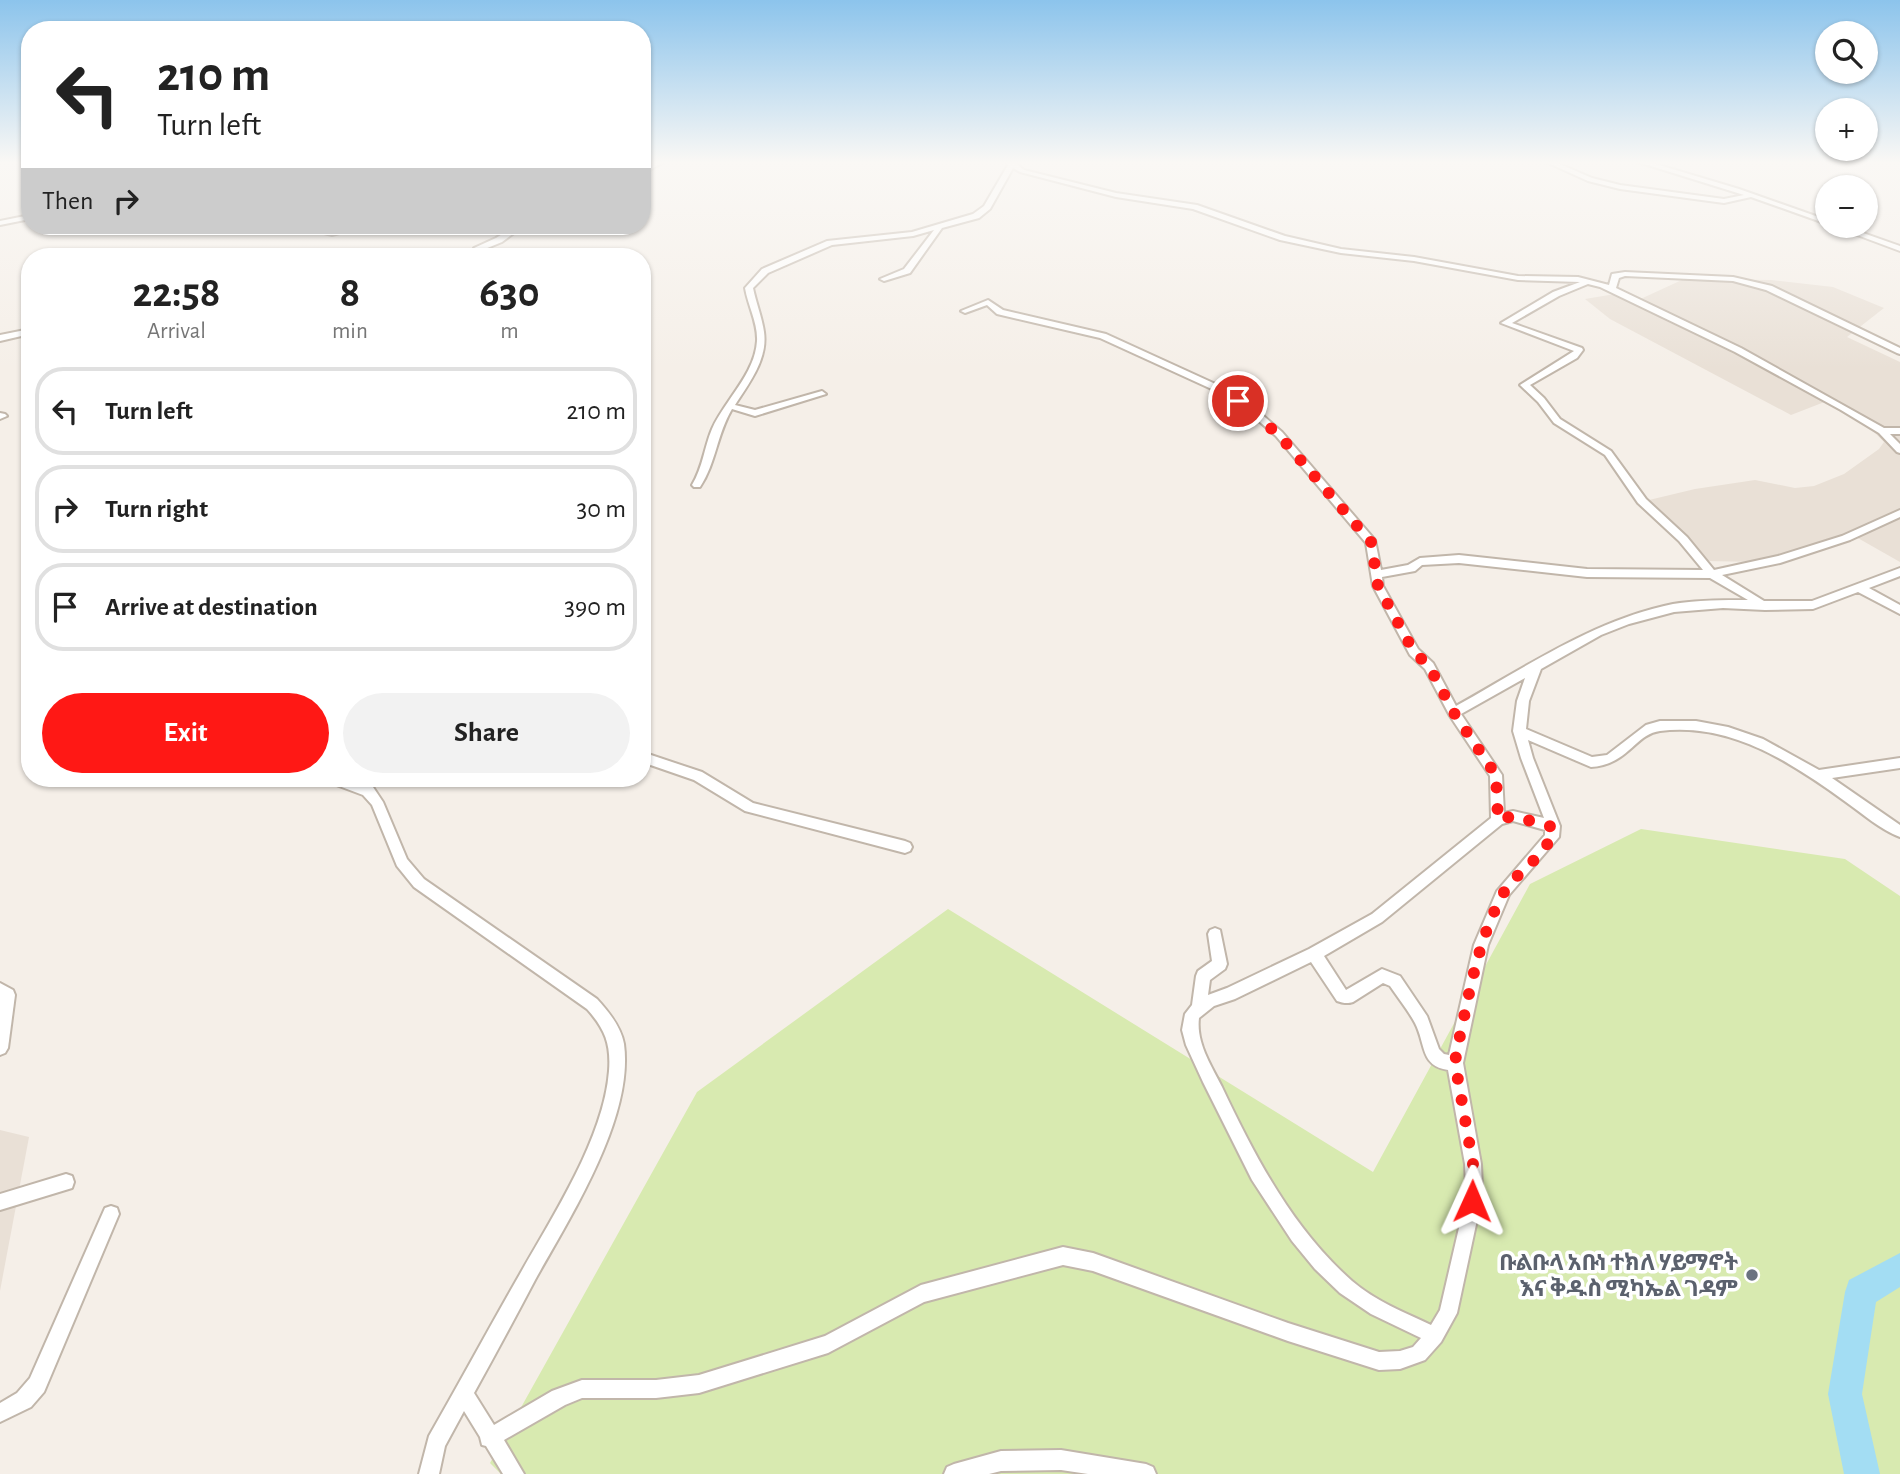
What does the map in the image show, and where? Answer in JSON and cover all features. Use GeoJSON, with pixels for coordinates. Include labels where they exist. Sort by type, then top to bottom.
{"type":"FeatureCollection","features":[{"type":"Feature","properties":{"kind":"street"},"geometry":{"type":"LineString","coordinates":[[697,485],[708,470],[717,429],[755,362],[761,343],[749,288],[758,275],[797,256],[841,240],[925,231]]}},
{"type":"Feature","properties":{"kind":"street"},"geometry":{"type":"LineString","coordinates":[[884,279],[907,271],[937,231]]}},
{"type":"Feature","properties":{"kind":"street"},"geometry":{"type":"LineString","coordinates":[[1262,231],[1341,251],[1414,259],[1532,280],[1593,281],[1755,359],[1882,431],[1900,450]]}},
{"type":"Feature","properties":{"kind":"street"},"geometry":{"type":"LineString","coordinates":[[481,248],[506,235]]}},
{"type":"Feature","properties":{"kind":"street"},"geometry":{"type":"LineString","coordinates":[[1870,238],[1900,249]]}},
{"type":"Feature","properties":{"kind":"street"},"geometry":{"type":"LineString","coordinates":[[1612,288],[1615,276],[1625,274],[1747,281],[1769,288],[1900,351]]}},
{"type":"Feature","properties":{"kind":"street"},"geometry":{"type":"LineString","coordinates":[[1593,281],[1556,294],[1505,323],[1579,350],[1574,356],[1524,385],[1541,400],[1557,421],[1608,453],[1642,501],[1683,539],[1712,573],[1765,606]]}},
{"type":"Feature","properties":{"kind":"street"},"geometry":{"type":"LineString","coordinates":[[965,311],[988,302],[1000,312],[1103,336],[1219,389],[1264,421],[1316,475],[1371,542],[1378,586],[1414,652],[1429,666],[1454,713],[1496,775],[1498,820]]}},
{"type":"Feature","properties":{"kind":"street"},"geometry":{"type":"LineString","coordinates":[[0,338],[21,333]]}},
{"type":"Feature","properties":{"kind":"street"},"geometry":{"type":"LineString","coordinates":[[730,406],[755,412],[822,394]]}},
{"type":"Feature","properties":{"kind":"street"},"geometry":{"type":"LineString","coordinates":[[1882,431],[1900,431]]}},
{"type":"Feature","properties":{"kind":"street"},"geometry":{"type":"LineString","coordinates":[[1376,575],[1411,568],[1420,562],[1459,559],[1587,573],[1712,573],[1780,559],[1846,538],[1900,513]]}},
{"type":"Feature","properties":{"kind":"street"},"geometry":{"type":"LineString","coordinates":[[1454,713],[1597,632],[1651,613],[1723,604],[1813,605],[1900,572]]}},
{"type":"Feature","properties":{"kind":"street"},"geometry":{"type":"LineString","coordinates":[[1858,587],[1900,610]]}},
{"type":"Feature","properties":{"kind":"street"},"geometry":{"type":"LineString","coordinates":[[489,1438],[559,1398],[582,1389],[656,1389],[711,1381],[828,1344],[921,1294],[1063,1256],[1093,1262],[1288,1332],[1379,1360],[1400,1360],[1419,1354],[1448,1313],[1474,1187],[1455,1063],[1481,946],[1504,891],[1548,845],[1553,827],[1521,746],[1519,731],[1522,699],[1536,667]]}},
{"type":"Feature","properties":{"kind":"street"},"geometry":{"type":"LineString","coordinates":[[1519,731],[1591,762],[1602,763],[1614,759],[1656,726],[1708,726],[1766,743],[1900,832]]}},
{"type":"Feature","properties":{"kind":"street"},"geometry":{"type":"LineString","coordinates":[[651,760],[698,776],[750,807],[905,847]]}},
{"type":"Feature","properties":{"kind":"street"},"geometry":{"type":"LineString","coordinates":[[1817,775],[1878,764],[1900,763]]}},
{"type":"Feature","properties":{"kind":"street"},"geometry":{"type":"LineString","coordinates":[[357,787],[368,791],[377,802],[402,862],[419,883],[592,1004],[608,1022],[617,1045],[615,1081],[605,1122],[571,1198],[436,1443],[429,1474]]}},
{"type":"Feature","properties":{"kind":"street"},"geometry":{"type":"LineString","coordinates":[[1435,1335],[1380,1310],[1346,1288],[1292,1228],[1238,1142],[1194,1045],[1192,1014],[1199,1006],[1314,954],[1391,909],[1498,820],[1513,816],[1553,827]]}},
{"type":"Feature","properties":{"kind":"street"},"geometry":{"type":"LineString","coordinates":[[1199,1006],[1203,976],[1220,964],[1215,934]]}},
{"type":"Feature","properties":{"kind":"street"},"geometry":{"type":"LineString","coordinates":[[1314,954],[1342,996],[1348,997],[1382,976],[1395,981],[1428,1032],[1433,1055],[1440,1061],[1455,1063]]}},
{"type":"Feature","properties":{"kind":"street"},"geometry":{"type":"LineString","coordinates":[[0,990],[8,995],[9,1003],[0,1048]]}},
{"type":"Feature","properties":{"kind":"street"},"geometry":{"type":"LineString","coordinates":[[0,1202],[66,1182]]}},
{"type":"Feature","properties":{"kind":"street"},"geometry":{"type":"LineString","coordinates":[[0,1413],[24,1400],[37,1385],[111,1214]]}},
{"type":"Feature","properties":{"kind":"street"},"geometry":{"type":"LineString","coordinates":[[464,1393],[489,1438],[514,1474]]}},
{"type":"Feature","properties":{"kind":"street"},"geometry":{"type":"LineString","coordinates":[[954,1474],[1001,1461],[1061,1460],[1146,1474]]}},
{"type":"Feature","properties":{"kind":"shaded area"},"geometry":{"type":"Polygon","coordinates":[[[1684,279],[1771,280],[1833,287],[1884,308],[1847,337],[1900,362],[1900,562],[1856,537],[1758,562],[1705,561],[1649,500],[1695,489],[1755,480],[1795,488],[1814,486],[1844,474],[1879,449],[1884,442],[1867,425],[1827,401],[1791,415],[1610,319],[1585,299],[1615,294],[1634,302],[1684,279]]]}},
{"type":"Feature","properties":{"kind":"shaded area"},"geometry":{"type":"Polygon","coordinates":[[[0,1130],[29,1137],[0,1291],[0,1130]]]}},
{"type":"Feature","properties":{"kind":"green space"},"geometry":{"type":"Polygon","coordinates":[[[1641,829],[1845,859],[1900,896],[1900,1474],[501,1474],[490,1463],[697,1092],[948,909],[1373,1172],[1530,884],[1641,829]]]}},
{"type":"Feature","properties":{"kind":"waterway"},"geometry":{"type":"LineString","coordinates":[[1862,1474],[1845,1394],[1861,1292],[1900,1269]]}},
{"type":"Feature","properties":{"kind":"place","name":"ቡልቡላ አቡነ ተክለ ሃይማኖት እና ቅዱስ ሚካኤል ገዳም"},"geometry":{"type":"Point","coordinates":[1752,1275]}},
{"type":"Feature","properties":{"kind":"route"},"geometry":{"type":"LineString","coordinates":[[1238,401],[1279,435],[1371,542],[1378,586],[1414,652],[1429,666],[1454,713],[1496,775],[1498,820],[1513,816],[1553,827],[1548,845],[1504,891],[1491,917],[1481,946],[1457,1049],[1455,1063],[1473,1164],[1472,1201]]}}]}
